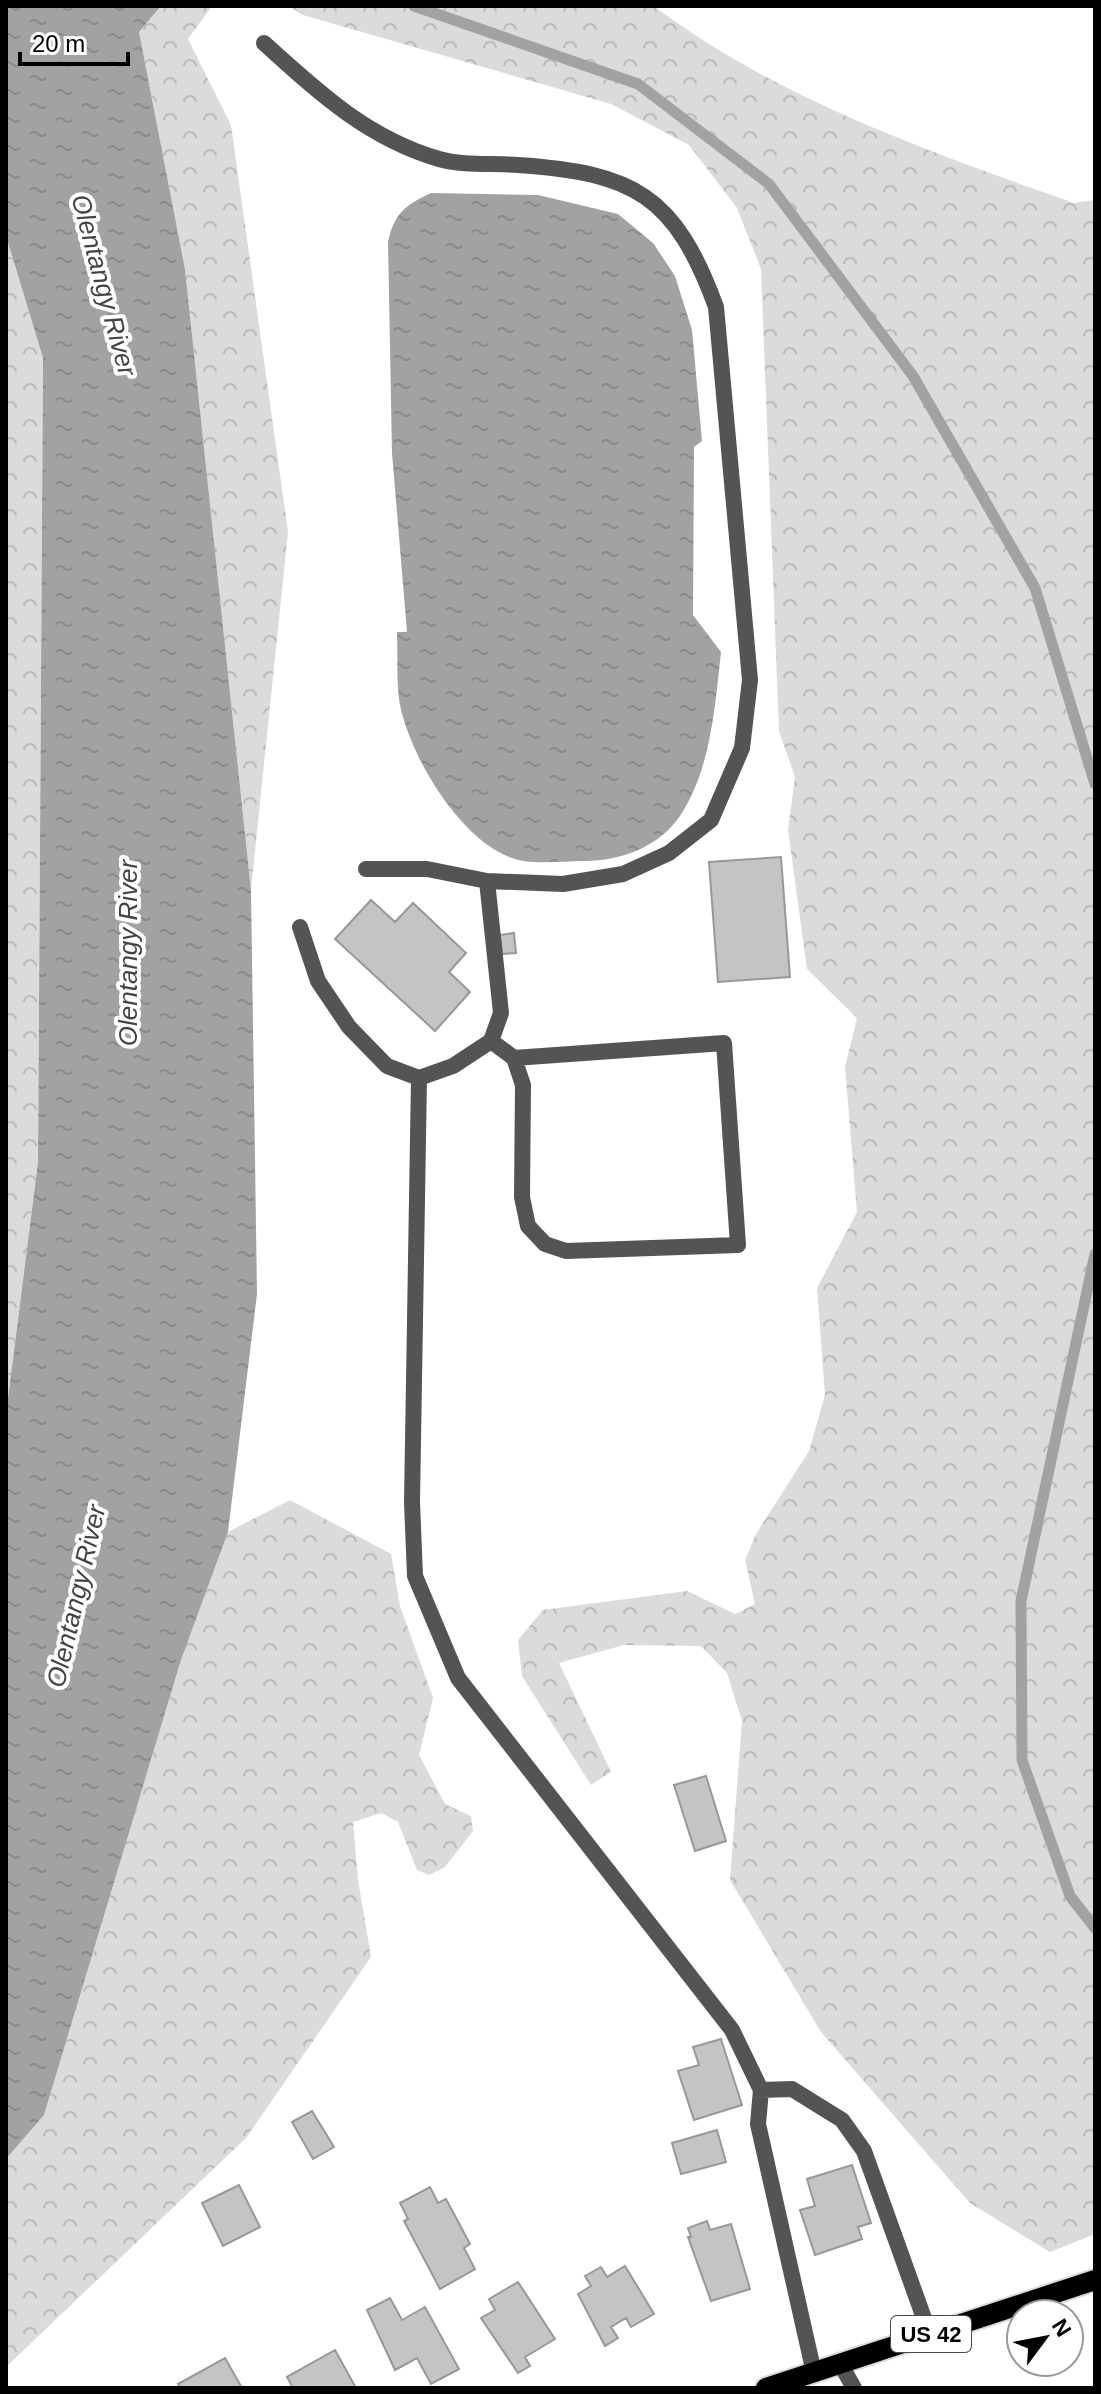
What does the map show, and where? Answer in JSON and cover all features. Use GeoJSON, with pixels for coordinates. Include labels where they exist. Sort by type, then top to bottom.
{"type":"FeatureCollection","features":[{"type":"Feature","properties":{"kind":"main road","name":"US 42"},"geometry":{"type":"LineString","coordinates":[[766,2388],[792,2384],[814,2373],[1095,2280]]}},
{"type":"Feature","properties":{"kind":"street"},"geometry":{"type":"LineString","coordinates":[[264,43],[333,106],[384,139],[442,160],[578,169],[633,187],[671,219],[698,257],[716,307],[750,680],[742,748],[711,820],[669,853],[623,874],[563,884],[487,881],[427,869],[366,869]]}},
{"type":"Feature","properties":{"kind":"street"},"geometry":{"type":"LineString","coordinates":[[300,927],[318,981],[349,1027],[387,1066],[419,1078],[453,1066],[491,1041],[501,1013],[487,881]]}},
{"type":"Feature","properties":{"kind":"street"},"geometry":{"type":"LineString","coordinates":[[491,1041],[514,1058],[523,1085],[522,1197],[528,1226],[545,1244],[566,1251],[738,1245],[724,1043],[514,1058]]}},
{"type":"Feature","properties":{"kind":"street"},"geometry":{"type":"LineString","coordinates":[[419,1078],[412,1502],[415,1576],[458,1678],[732,2030],[761,2090],[758,2124],[814,2373]]}},
{"type":"Feature","properties":{"kind":"street"},"geometry":{"type":"LineString","coordinates":[[761,2090],[792,2089],[842,2120],[864,2151],[930,2335]]}},
{"type":"Feature","properties":{"kind":"street"},"geometry":{"type":"LineString","coordinates":[[841,2365],[854,2388]]}},
{"type":"Feature","properties":{"kind":"green space"},"geometry":{"type":"Polygon","coordinates":[[[161,6],[212,6],[188,39],[231,125],[288,532],[251,890],[185,269],[139,32],[161,6]]]}},
{"type":"Feature","properties":{"kind":"green space"},"geometry":{"type":"Polygon","coordinates":[[[288,6],[654,6],[751,69],[856,120],[1074,203],[1095,200],[1095,2234],[1050,2252],[970,2203],[821,2032],[730,1880],[742,1721],[727,1673],[701,1646],[624,1645],[559,1663],[611,1772],[591,1785],[522,1676],[518,1640],[543,1610],[687,1591],[735,1614],[755,1604],[745,1560],[756,1534],[809,1451],[825,1395],[817,1288],[857,1212],[845,1067],[857,1018],[807,969],[788,830],[795,777],[779,731],[761,269],[737,208],[689,145],[611,104],[303,15],[288,6]]]}},
{"type":"Feature","properties":{"kind":"green space"},"geometry":{"type":"Polygon","coordinates":[[[6,236],[43,358],[38,1162],[6,1414],[6,236]]]}},
{"type":"Feature","properties":{"kind":"green space"},"geometry":{"type":"Polygon","coordinates":[[[290,1500],[391,1554],[400,1606],[433,1698],[419,1755],[445,1804],[471,1816],[473,1831],[445,1867],[429,1875],[417,1870],[398,1822],[381,1813],[353,1822],[358,1880],[371,1957],[246,2138],[6,2367],[6,2159],[44,2115],[181,1660],[228,1532],[290,1500]]]}},
{"type":"Feature","properties":{"kind":"water","name":"Olentangy River"},"geometry":{"type":"Polygon","coordinates":[[[6,6],[161,6],[139,32],[185,269],[251,890],[257,1294],[228,1532],[181,1660],[44,2115],[6,2159],[6,1414],[38,1162],[43,358],[6,236],[6,6]]]}},
{"type":"Feature","properties":{"kind":"water"},"geometry":{"type":"Polygon","coordinates":[[[431,193],[538,195],[618,214],[653,243],[675,276],[692,330],[702,441],[694,447],[693,615],[721,652],[716,694],[705,758],[699,778],[680,816],[650,844],[625,855],[598,860],[539,862],[502,854],[462,822],[444,800],[406,727],[398,678],[397,632],[407,632],[392,453],[388,242],[397,217],[414,202],[431,193]]]}},
{"type":"Feature","properties":{"kind":"building"},"geometry":{"type":"Polygon","coordinates":[[[781,857],[790,977],[718,982],[709,862],[781,857]]]}},
{"type":"Feature","properties":{"kind":"building"},"geometry":{"type":"Polygon","coordinates":[[[371,900],[395,922],[413,903],[466,953],[449,972],[470,992],[435,1031],[335,939],[371,900]]]}},
{"type":"Feature","properties":{"kind":"building"},"geometry":{"type":"Polygon","coordinates":[[[514,933],[516,953],[502,954],[500,935],[514,933]]]}},
{"type":"Feature","properties":{"kind":"building"},"geometry":{"type":"Polygon","coordinates":[[[706,1776],[726,1841],[695,1851],[674,1785],[706,1776]]]}},
{"type":"Feature","properties":{"kind":"building"},"geometry":{"type":"Polygon","coordinates":[[[721,2039],[742,2105],[694,2120],[678,2071],[699,2065],[693,2047],[721,2039]]]}},
{"type":"Feature","properties":{"kind":"building"},"geometry":{"type":"Polygon","coordinates":[[[312,2111],[334,2147],[313,2159],[292,2122],[312,2111]]]}},
{"type":"Feature","properties":{"kind":"building"},"geometry":{"type":"Polygon","coordinates":[[[717,2130],[726,2162],[681,2174],[672,2143],[717,2130]]]}},
{"type":"Feature","properties":{"kind":"building"},"geometry":{"type":"Polygon","coordinates":[[[852,2165],[871,2223],[858,2227],[862,2239],[815,2255],[800,2210],[815,2206],[807,2179],[852,2165]]]}},
{"type":"Feature","properties":{"kind":"building"},"geometry":{"type":"Polygon","coordinates":[[[239,2185],[260,2227],[223,2246],[202,2203],[239,2185]]]}},
{"type":"Feature","properties":{"kind":"building"},"geometry":{"type":"Polygon","coordinates":[[[430,2187],[438,2203],[446,2199],[470,2244],[464,2248],[475,2269],[440,2289],[404,2221],[408,2219],[400,2203],[430,2187]]]}},
{"type":"Feature","properties":{"kind":"building"},"geometry":{"type":"Polygon","coordinates":[[[707,2221],[710,2230],[731,2224],[750,2289],[711,2301],[688,2237],[691,2237],[688,2228],[707,2221]]]}},
{"type":"Feature","properties":{"kind":"building"},"geometry":{"type":"Polygon","coordinates":[[[625,2266],[654,2314],[631,2327],[626,2318],[611,2327],[618,2338],[605,2346],[578,2294],[591,2286],[585,2276],[601,2267],[607,2277],[625,2266]]]}},
{"type":"Feature","properties":{"kind":"building"},"geometry":{"type":"Polygon","coordinates":[[[518,2282],[555,2339],[525,2357],[530,2366],[518,2373],[481,2318],[495,2310],[489,2299],[518,2282]]]}},
{"type":"Feature","properties":{"kind":"building"},"geometry":{"type":"Polygon","coordinates":[[[390,2298],[402,2320],[425,2307],[459,2369],[431,2384],[417,2358],[395,2370],[367,2310],[390,2298]]]}},
{"type":"Feature","properties":{"kind":"building"},"geometry":{"type":"Polygon","coordinates":[[[335,2350],[356,2388],[293,2388],[287,2377],[335,2350]]]}},
{"type":"Feature","properties":{"kind":"building"},"geometry":{"type":"Polygon","coordinates":[[[225,2358],[242,2388],[180,2388],[178,2384],[225,2358]]]}},
{"type":"Feature","properties":{"kind":"waterway"},"geometry":{"type":"LineString","coordinates":[[414,6],[638,84],[769,184],[913,376],[1035,588],[1095,784]]}},
{"type":"Feature","properties":{"kind":"waterway"},"geometry":{"type":"LineString","coordinates":[[1095,1254],[1021,1601],[1022,1760],[1070,1896],[1095,1928]]}}]}
